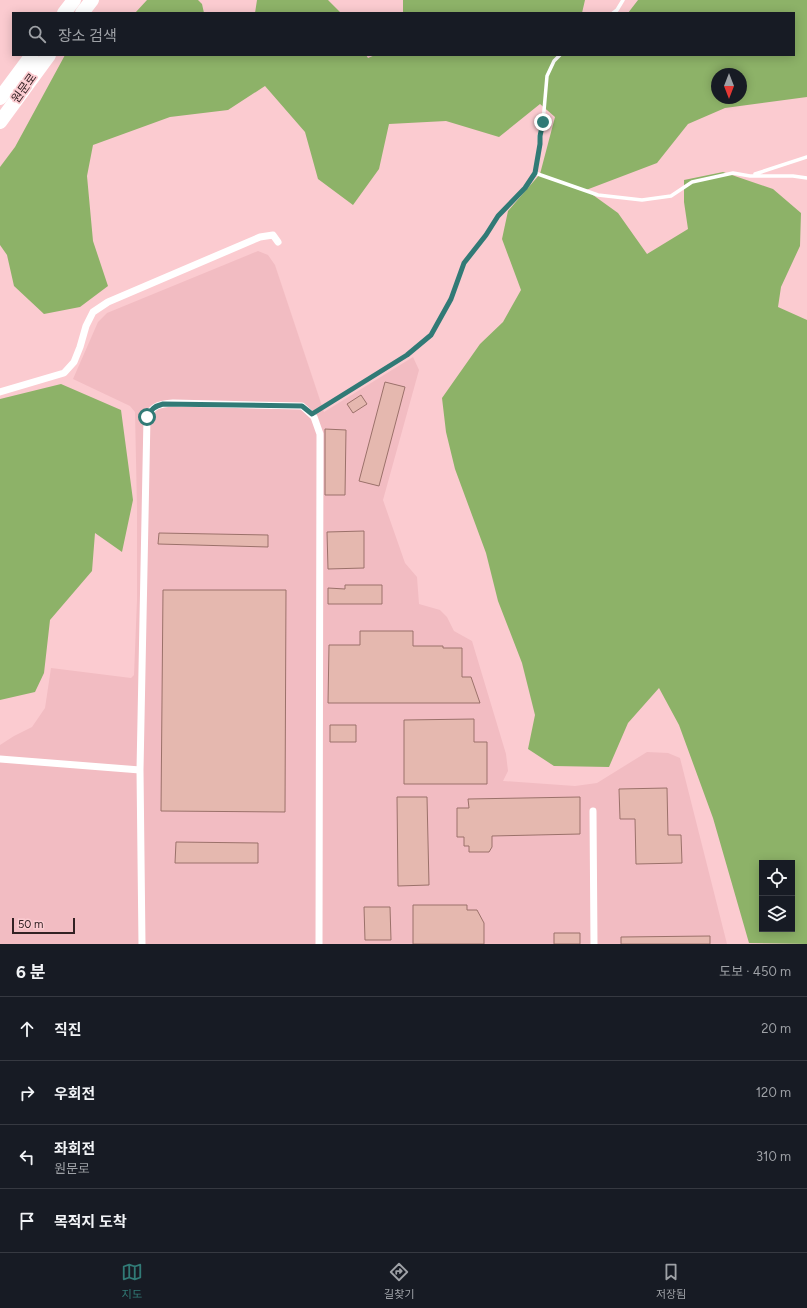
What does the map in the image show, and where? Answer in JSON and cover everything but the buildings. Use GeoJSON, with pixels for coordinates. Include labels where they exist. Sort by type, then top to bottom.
{"type":"FeatureCollection","features":[{"type":"Feature","properties":{"kind":"highway"},"geometry":{"type":"LineString","coordinates":[[65,12],[74,0]]}},
{"type":"Feature","properties":{"kind":"highway"},"geometry":{"type":"LineString","coordinates":[[83,12],[92,0]]}},
{"type":"Feature","properties":{"kind":"highway","name":"원문로"},"geometry":{"type":"LineString","coordinates":[[0,98],[31,56]]}},
{"type":"Feature","properties":{"kind":"highway","name":"원문로"},"geometry":{"type":"LineString","coordinates":[[0,122],[48,56]]}},
{"type":"Feature","properties":{"kind":"street"},"geometry":{"type":"LineString","coordinates":[[0,392],[64,373],[74,362],[86,326],[93,312],[108,302],[260,237],[273,235],[278,242]]}},
{"type":"Feature","properties":{"kind":"street"},"geometry":{"type":"LineString","coordinates":[[142,944],[140,770],[147,417],[150,411],[156,406],[163,404],[188,404],[302,406],[314,417],[320,434],[319,944]]}},
{"type":"Feature","properties":{"kind":"street"},"geometry":{"type":"LineString","coordinates":[[0,758],[140,770]]}},
{"type":"Feature","properties":{"kind":"street"},"geometry":{"type":"LineString","coordinates":[[593,811],[594,944]]}},
{"type":"Feature","properties":{"kind":"lane"},"geometry":{"type":"LineString","coordinates":[[614,12],[623,0]]}},
{"type":"Feature","properties":{"kind":"lane"},"geometry":{"type":"LineString","coordinates":[[312,414],[407,355],[431,335],[451,299],[464,263],[486,235],[498,216],[525,188],[535,173],[544,112],[547,76],[554,61],[559,56]]}},
{"type":"Feature","properties":{"kind":"lane"},"geometry":{"type":"LineString","coordinates":[[750,176],[807,157]]}},
{"type":"Feature","properties":{"kind":"lane"},"geometry":{"type":"LineString","coordinates":[[535,173],[598,194],[642,200],[671,196],[692,182],[733,173],[750,176],[792,176],[807,178]]}},
{"type":"Feature","properties":{"kind":"shaded area"},"geometry":{"type":"Polygon","coordinates":[[[258,251],[268,255],[275,265],[324,412],[413,357],[419,370],[383,500],[405,563],[417,577],[419,604],[440,610],[447,617],[454,631],[472,641],[506,754],[508,771],[503,781],[575,786],[597,783],[647,752],[668,753],[680,758],[727,944],[0,944],[0,745],[32,727],[45,708],[51,668],[131,678],[134,675],[137,600],[135,412],[130,406],[73,379],[98,322],[107,313],[258,251]]]}},
{"type":"Feature","properties":{"kind":"green space"},"geometry":{"type":"Polygon","coordinates":[[[147,0],[198,0],[202,4],[204,12],[136,12],[147,0]]]}},
{"type":"Feature","properties":{"kind":"green space"},"geometry":{"type":"Polygon","coordinates":[[[257,0],[328,0],[340,12],[255,12],[257,0]]]}},
{"type":"Feature","properties":{"kind":"green space"},"geometry":{"type":"Polygon","coordinates":[[[403,0],[585,0],[582,12],[403,12],[403,0]]]}},
{"type":"Feature","properties":{"kind":"green space"},"geometry":{"type":"Polygon","coordinates":[[[638,0],[807,0],[807,97],[725,108],[688,124],[657,163],[586,190],[618,213],[647,254],[688,229],[684,202],[684,180],[723,172],[773,189],[801,213],[800,246],[781,287],[778,307],[807,320],[807,944],[749,943],[713,818],[679,725],[659,688],[628,723],[609,767],[554,766],[528,749],[535,715],[522,663],[498,601],[486,553],[455,469],[446,432],[442,398],[480,344],[503,322],[521,290],[502,239],[508,211],[540,174],[555,117],[540,104],[499,137],[446,121],[389,124],[379,169],[353,205],[318,179],[305,132],[265,86],[228,110],[170,117],[93,145],[87,176],[93,241],[108,286],[80,307],[44,314],[14,286],[7,255],[0,245],[0,167],[15,147],[64,56],[367,56],[368,58],[373,56],[795,56],[795,12],[629,12],[638,0]]]}},
{"type":"Feature","properties":{"kind":"green space"},"geometry":{"type":"Polygon","coordinates":[[[61,384],[121,410],[133,500],[122,552],[95,533],[92,571],[50,620],[44,673],[35,692],[0,700],[0,399],[61,384]]]}},
{"type":"Feature","properties":{"kind":"route"},"geometry":{"type":"LineString","coordinates":[[147,417],[150,411],[156,406],[163,404],[302,406],[312,414],[407,355],[431,335],[451,299],[464,263],[486,235],[498,216],[525,188],[535,173],[543,122]]}}]}
